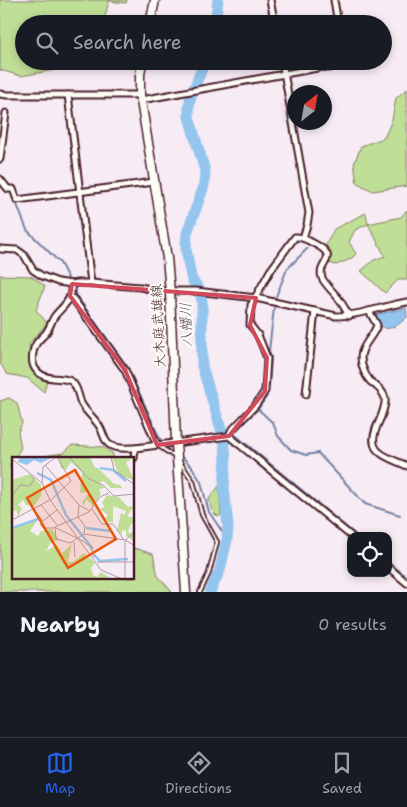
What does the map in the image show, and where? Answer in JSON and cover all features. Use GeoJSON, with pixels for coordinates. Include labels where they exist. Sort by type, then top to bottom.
{"type":"FeatureCollection","features":[{"type":"Feature","properties":{"kind":"main road"},"geometry":{"type":"LineString","coordinates":[[152,15],[155,0]]}},
{"type":"Feature","properties":{"kind":"main road","name":"大木庭武雄線"},"geometry":{"type":"LineString","coordinates":[[141,70],[140,98],[167,258],[170,292],[176,443],[186,592]]}},
{"type":"Feature","properties":{"kind":"street"},"geometry":{"type":"LineString","coordinates":[[270,0],[272,15]]}},
{"type":"Feature","properties":{"kind":"street"},"geometry":{"type":"LineString","coordinates":[[334,0],[336,15]]}},
{"type":"Feature","properties":{"kind":"street"},"geometry":{"type":"LineString","coordinates":[[283,70],[309,213],[303,238]]}},
{"type":"Feature","properties":{"kind":"street"},"geometry":{"type":"LineString","coordinates":[[0,94],[140,98],[189,92],[306,70]]}},
{"type":"Feature","properties":{"kind":"street"},"geometry":{"type":"LineString","coordinates":[[68,95],[91,283]]}},
{"type":"Feature","properties":{"kind":"street"},"geometry":{"type":"LineString","coordinates":[[0,159],[6,113]]}},
{"type":"Feature","properties":{"kind":"street"},"geometry":{"type":"LineString","coordinates":[[0,179],[8,189],[13,189],[17,200],[154,182]]}},
{"type":"Feature","properties":{"kind":"street"},"geometry":{"type":"LineString","coordinates":[[229,436],[231,431],[255,406],[265,391],[267,358],[258,335],[250,325],[251,305],[270,271],[295,237],[303,238],[326,251],[327,259],[321,271],[322,278],[350,316]]}},
{"type":"Feature","properties":{"kind":"street"},"geometry":{"type":"LineString","coordinates":[[0,249],[17,250],[24,255],[33,270],[42,276],[58,282],[72,284],[91,283],[140,287],[160,292],[196,291],[256,298],[336,316],[350,316],[407,302]]}},
{"type":"Feature","properties":{"kind":"street"},"geometry":{"type":"LineString","coordinates":[[72,284],[70,296],[65,305],[55,315],[46,333],[36,342],[32,352],[32,363],[40,374],[51,378],[67,379],[76,386],[83,406],[100,426],[106,443],[110,446],[121,448],[135,448],[229,436],[347,533]]}},
{"type":"Feature","properties":{"kind":"street"},"geometry":{"type":"LineString","coordinates":[[70,296],[125,370],[157,445]]}},
{"type":"Feature","properties":{"kind":"street"},"geometry":{"type":"LineString","coordinates":[[306,394],[314,311]]}},
{"type":"Feature","properties":{"kind":"street"},"geometry":{"type":"LineString","coordinates":[[370,311],[377,325],[376,330],[365,346],[361,362],[368,379],[383,393],[385,399],[385,405],[374,436],[374,443],[380,454],[407,466]]}},
{"type":"Feature","properties":{"kind":"street"},"geometry":{"type":"LineString","coordinates":[[134,457],[135,448]]}},
{"type":"Feature","properties":{"kind":"street"},"geometry":{"type":"LineString","coordinates":[[392,571],[407,583]]}},
{"type":"Feature","properties":{"kind":"lane"},"geometry":{"type":"LineString","coordinates":[[157,445],[177,458],[193,481],[202,516],[217,542],[209,573],[200,592]]}},
{"type":"Feature","properties":{"kind":"highlighted area"},"geometry":{"type":"Polygon","coordinates":[[[72,284],[256,298],[250,325],[267,358],[265,391],[229,436],[157,445],[125,370],[70,296],[72,284]]]}},
{"type":"Feature","properties":{"kind":"green space"},"geometry":{"type":"Polygon","coordinates":[[[0,0],[127,0],[126,3],[109,1],[105,15],[15,15],[15,70],[55,70],[21,76],[0,70],[0,0]]]}},
{"type":"Feature","properties":{"kind":"green space"},"geometry":{"type":"Polygon","coordinates":[[[407,89],[407,186],[373,191],[357,183],[354,164],[361,146],[384,138],[392,120],[396,98],[407,89]]]}},
{"type":"Feature","properties":{"kind":"green space"},"geometry":{"type":"Polygon","coordinates":[[[407,210],[407,280],[398,280],[385,293],[361,271],[374,260],[385,256],[368,224],[401,217],[407,210]]]}},
{"type":"Feature","properties":{"kind":"green space"},"geometry":{"type":"Polygon","coordinates":[[[366,213],[368,224],[355,230],[349,242],[356,254],[351,259],[336,265],[329,263],[331,255],[326,245],[334,229],[366,213]]]}},
{"type":"Feature","properties":{"kind":"green space"},"geometry":{"type":"Polygon","coordinates":[[[0,275],[31,276],[45,286],[36,310],[47,323],[29,344],[31,368],[47,380],[44,392],[27,378],[7,374],[0,363],[0,275]]]}},
{"type":"Feature","properties":{"kind":"green space"},"geometry":{"type":"Polygon","coordinates":[[[9,398],[17,403],[22,423],[18,432],[21,448],[15,457],[12,457],[9,466],[12,468],[12,580],[135,580],[135,548],[153,554],[158,576],[172,592],[0,592],[0,401],[9,398]]]}},
{"type":"Feature","properties":{"kind":"green space"},"geometry":{"type":"Polygon","coordinates":[[[72,445],[103,447],[113,454],[113,457],[46,457],[64,453],[72,445]]]}},
{"type":"Feature","properties":{"kind":"green space"},"geometry":{"type":"Polygon","coordinates":[[[219,486],[221,515],[218,517],[212,511],[209,499],[219,486]]]}},
{"type":"Feature","properties":{"kind":"water"},"geometry":{"type":"Polygon","coordinates":[[[406,308],[407,317],[391,328],[381,326],[374,315],[406,308]]]}},
{"type":"Feature","properties":{"kind":"waterway","name":"八幡川"},"geometry":{"type":"LineString","coordinates":[[216,15],[218,0]]}},
{"type":"Feature","properties":{"kind":"waterway","name":"八幡川"},"geometry":{"type":"LineString","coordinates":[[201,70],[191,96],[189,117],[205,171],[204,186],[187,233],[186,248],[192,280],[199,289],[202,301],[202,366],[224,439],[226,457],[224,487],[228,527],[220,570],[210,592]]}},
{"type":"Feature","properties":{"kind":"waterway"},"geometry":{"type":"LineString","coordinates":[[1,176],[9,186]]}},
{"type":"Feature","properties":{"kind":"waterway"},"geometry":{"type":"LineString","coordinates":[[16,202],[27,230],[60,263],[68,278]]}},
{"type":"Feature","properties":{"kind":"waterway"},"geometry":{"type":"LineString","coordinates":[[275,299],[287,269],[307,249]]}},
{"type":"Feature","properties":{"kind":"waterway"},"geometry":{"type":"LineString","coordinates":[[76,289],[76,295],[128,368],[162,441]]}},
{"type":"Feature","properties":{"kind":"waterway"},"geometry":{"type":"LineString","coordinates":[[269,386],[271,358],[269,351],[274,308]]}},
{"type":"Feature","properties":{"kind":"waterway"},"geometry":{"type":"LineString","coordinates":[[267,396],[258,409],[233,433],[352,532]]}},
{"type":"Feature","properties":{"kind":"waterway"},"geometry":{"type":"LineString","coordinates":[[258,409],[273,423],[278,436],[291,450],[306,455],[318,453],[365,504],[400,515]]}},
{"type":"Feature","properties":{"kind":"waterway"},"geometry":{"type":"LineString","coordinates":[[183,458],[192,467],[201,482],[209,512],[227,539]]}},
{"type":"Feature","properties":{"kind":"waterway"},"geometry":{"type":"LineString","coordinates":[[392,565],[407,577]]}}]}
